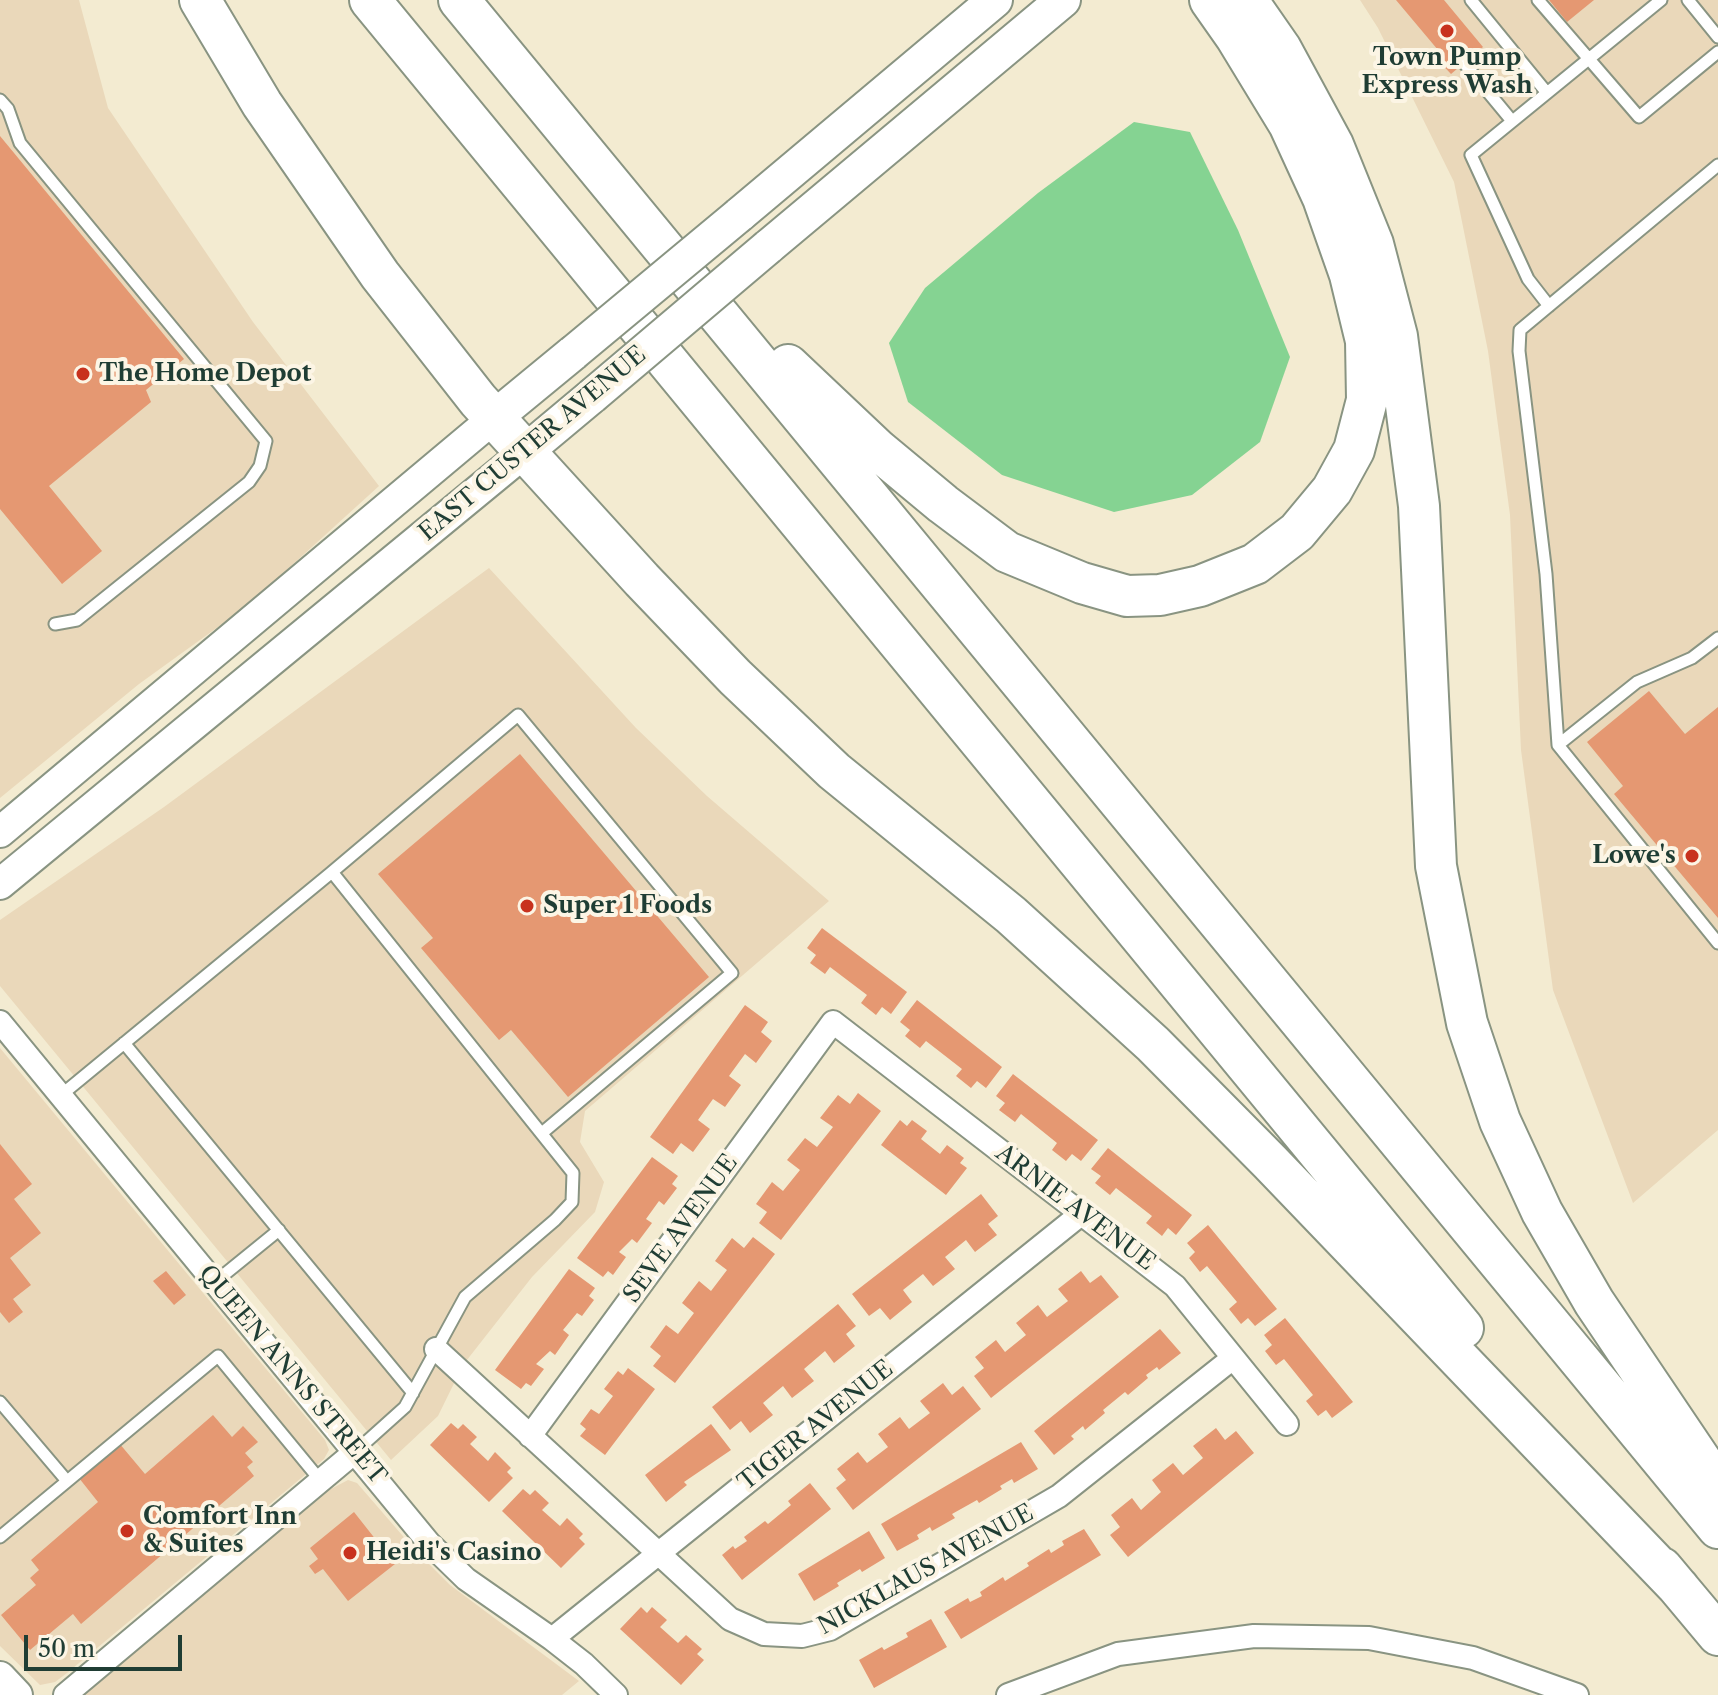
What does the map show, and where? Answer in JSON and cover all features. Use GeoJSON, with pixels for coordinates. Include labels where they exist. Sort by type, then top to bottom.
{"type":"FeatureCollection","features":[{"type":"Feature","properties":{"kind":"highway"},"geometry":{"type":"LineString","coordinates":[[200,0],[262,104],[380,275],[494,418],[662,602],[834,771],[1011,915],[1153,1044],[1679,1588]]}},
{"type":"Feature","properties":{"kind":"highway"},"geometry":{"type":"LineString","coordinates":[[370,0],[1718,1635]]}},
{"type":"Feature","properties":{"kind":"highway"},"geometry":{"type":"LineString","coordinates":[[459,0],[1718,1528]]}},
{"type":"Feature","properties":{"kind":"highway"},"geometry":{"type":"LineString","coordinates":[[596,166],[778,355],[878,450],[1007,552],[1082,583],[1127,596],[1160,595],[1200,586],[1255,564],[1297,532],[1332,490],[1354,450],[1367,400],[1366,341],[1350,275],[1323,198],[1289,124],[1210,0]]}},
{"type":"Feature","properties":{"kind":"highway"},"geometry":{"type":"LineString","coordinates":[[1247,0],[1281,49],[1333,145],[1373,244],[1397,336],[1419,506],[1436,866],[1467,1023],[1500,1121],[1542,1212],[1594,1302],[1718,1486]]}},
{"type":"Feature","properties":{"kind":"main road","name":"EAST CUSTER AVENUE"},"geometry":{"type":"LineString","coordinates":[[3,829],[995,0]]}},
{"type":"Feature","properties":{"kind":"main road","name":"EAST CUSTER AVENUE"},"geometry":{"type":"LineString","coordinates":[[0,884],[525,452],[1063,0]]}},
{"type":"Feature","properties":{"kind":"street","name":"QUEEN ANNS STREET"},"geometry":{"type":"LineString","coordinates":[[0,1022],[429,1543],[466,1579],[552,1639],[616,1695]]}},
{"type":"Feature","properties":{"kind":"street","name":"ARNIE AVENUE"},"geometry":{"type":"LineString","coordinates":[[833,1022],[1175,1286],[1287,1424]]}},
{"type":"Feature","properties":{"kind":"street","name":"SEVE AVENUE"},"geometry":{"type":"LineString","coordinates":[[530,1436],[833,1022]]}},
{"type":"Feature","properties":{"kind":"street","name":"TIGER AVENUE"},"geometry":{"type":"LineString","coordinates":[[552,1639],[1081,1214]]}},
{"type":"Feature","properties":{"kind":"street","name":"NICKLAUS AVENUE"},"geometry":{"type":"LineString","coordinates":[[436,1349],[730,1619],[764,1634],[802,1636],[830,1629],[1059,1496],[1233,1358]]}},
{"type":"Feature","properties":{"kind":"street"},"geometry":{"type":"LineString","coordinates":[[65,1695],[356,1451]]}},
{"type":"Feature","properties":{"kind":"street"},"geometry":{"type":"LineString","coordinates":[[1008,1695],[1118,1654],[1254,1636],[1369,1638],[1473,1658],[1577,1695]]}},
{"type":"Feature","properties":{"kind":"lane"},"geometry":{"type":"LineString","coordinates":[[1471,0],[1547,93]]}},
{"type":"Feature","properties":{"kind":"lane"},"geometry":{"type":"LineString","coordinates":[[1538,0],[1639,117],[1718,52]]}},
{"type":"Feature","properties":{"kind":"lane"},"geometry":{"type":"LineString","coordinates":[[1549,306],[1528,279],[1471,155],[1661,0]]}},
{"type":"Feature","properties":{"kind":"lane"},"geometry":{"type":"LineString","coordinates":[[1688,0],[1718,37]]}},
{"type":"Feature","properties":{"kind":"lane"},"geometry":{"type":"LineString","coordinates":[[1464,63],[1512,121]]}},
{"type":"Feature","properties":{"kind":"lane"},"geometry":{"type":"LineString","coordinates":[[0,100],[8,109],[20,143],[266,441],[260,466],[249,482],[77,620],[55,624]]}},
{"type":"Feature","properties":{"kind":"lane"},"geometry":{"type":"LineString","coordinates":[[1718,165],[1520,330],[1519,351],[1546,574],[1558,745],[1718,943]]}},
{"type":"Feature","properties":{"kind":"lane"},"geometry":{"type":"LineString","coordinates":[[1558,745],[1637,682],[1692,658],[1718,638]]}},
{"type":"Feature","properties":{"kind":"lane"},"geometry":{"type":"LineString","coordinates":[[60,1096],[518,715],[732,973],[542,1133]]}},
{"type":"Feature","properties":{"kind":"lane"},"geometry":{"type":"LineString","coordinates":[[332,872],[573,1173],[572,1202],[465,1297],[405,1407],[356,1451]]}},
{"type":"Feature","properties":{"kind":"lane"},"geometry":{"type":"LineString","coordinates":[[124,1043],[413,1393]]}},
{"type":"Feature","properties":{"kind":"lane"},"geometry":{"type":"LineString","coordinates":[[215,1282],[279,1230]]}},
{"type":"Feature","properties":{"kind":"lane"},"geometry":{"type":"LineString","coordinates":[[0,1537],[218,1356],[320,1480]]}},
{"type":"Feature","properties":{"kind":"lane"},"geometry":{"type":"LineString","coordinates":[[0,1402],[67,1481]]}},
{"type":"Feature","properties":{"kind":"shaded area"},"geometry":{"type":"Polygon","coordinates":[[[0,0],[79,0],[108,108],[253,322],[379,486],[247,606],[139,684],[0,798],[0,0]]]}},
{"type":"Feature","properties":{"kind":"shaded area"},"geometry":{"type":"Polygon","coordinates":[[[1360,0],[1718,0],[1718,1130],[1633,1203],[1553,990],[1521,750],[1510,515],[1488,351],[1454,182],[1378,28],[1360,0]]]}},
{"type":"Feature","properties":{"kind":"shaded area"},"geometry":{"type":"Polygon","coordinates":[[[489,568],[636,728],[707,796],[829,901],[585,1111],[580,1142],[604,1182],[595,1212],[532,1277],[463,1365],[438,1416],[391,1460],[0,986],[0,920],[164,807],[489,568]]]}},
{"type":"Feature","properties":{"kind":"shaded area"},"geometry":{"type":"Polygon","coordinates":[[[0,1048],[325,1440],[329,1450],[324,1459],[67,1673],[55,1682],[40,1685],[0,1646],[0,1048]]]}},
{"type":"Feature","properties":{"kind":"shaded area"},"geometry":{"type":"Polygon","coordinates":[[[348,1480],[357,1483],[450,1585],[579,1681],[562,1695],[83,1695],[329,1490],[348,1480]]]}},
{"type":"Feature","properties":{"kind":"green space"},"geometry":{"type":"Polygon","coordinates":[[[1134,122],[1190,132],[1238,230],[1290,357],[1260,442],[1192,495],[1114,512],[1002,475],[908,402],[889,343],[925,288],[1038,193],[1134,122]]]}},
{"type":"Feature","properties":{"kind":"building","name":"Town Pump Express Wash"},"geometry":{"type":"Polygon","coordinates":[[[1396,0],[1444,0],[1483,47],[1451,74],[1436,58],[1434,53],[1438,50],[1396,0]]]}},
{"type":"Feature","properties":{"kind":"building"},"geometry":{"type":"Polygon","coordinates":[[[1549,0],[1594,0],[1567,22],[1549,0]]]}},
{"type":"Feature","properties":{"kind":"building","name":"The Home Depot"},"geometry":{"type":"Polygon","coordinates":[[[0,136],[184,359],[146,390],[151,402],[49,486],[102,551],[62,584],[0,509],[0,136]]]}},
{"type":"Feature","properties":{"kind":"building","name":"Lowe's"},"geometry":{"type":"Polygon","coordinates":[[[1649,691],[1685,734],[1718,707],[1718,918],[1614,794],[1623,786],[1587,742],[1649,691]]]}},
{"type":"Feature","properties":{"kind":"building","name":"Super 1 Foods"},"geometry":{"type":"Polygon","coordinates":[[[520,754],[709,977],[568,1097],[511,1030],[499,1040],[421,948],[433,938],[378,874],[520,754]]]}},
{"type":"Feature","properties":{"kind":"building"},"geometry":{"type":"Polygon","coordinates":[[[822,928],[907,992],[891,1014],[882,1007],[876,1015],[861,1003],[867,995],[830,967],[825,974],[810,963],[816,955],[807,948],[822,928]]]}},
{"type":"Feature","properties":{"kind":"building"},"geometry":{"type":"Polygon","coordinates":[[[917,1000],[1002,1067],[986,1088],[977,1081],[971,1088],[956,1076],[962,1069],[926,1041],[920,1048],[905,1036],[910,1030],[900,1022],[917,1000]]]}},
{"type":"Feature","properties":{"kind":"building"},"geometry":{"type":"Polygon","coordinates":[[[745,1005],[768,1022],[761,1032],[772,1041],[756,1063],[745,1054],[729,1076],[741,1085],[725,1107],[713,1099],[698,1120],[710,1129],[693,1152],[681,1143],[673,1154],[650,1137],[745,1005]]]}},
{"type":"Feature","properties":{"kind":"building"},"geometry":{"type":"Polygon","coordinates":[[[1013,1074],[1098,1140],[1081,1161],[1072,1154],[1066,1161],[1052,1150],[1057,1143],[1021,1114],[1015,1122],[999,1110],[1005,1103],[996,1096],[1013,1074]]]}},
{"type":"Feature","properties":{"kind":"building"},"geometry":{"type":"Polygon","coordinates":[[[858,1093],[881,1111],[781,1240],[759,1223],[767,1212],[756,1204],[772,1182],[783,1191],[800,1170],[787,1160],[805,1138],[817,1147],[833,1127],[820,1118],[838,1095],[850,1104],[858,1093]]]}},
{"type":"Feature","properties":{"kind":"building"},"geometry":{"type":"Polygon","coordinates":[[[900,1120],[907,1126],[912,1120],[927,1131],[921,1139],[940,1154],[947,1145],[964,1158],[960,1163],[967,1168],[946,1195],[881,1145],[900,1120]]]}},
{"type":"Feature","properties":{"kind":"building"},"geometry":{"type":"Polygon","coordinates":[[[0,1144],[32,1184],[14,1199],[41,1233],[10,1258],[31,1285],[13,1299],[23,1312],[9,1323],[0,1312],[0,1144]]]}},
{"type":"Feature","properties":{"kind":"building"},"geometry":{"type":"Polygon","coordinates":[[[1108,1148],[1192,1215],[1176,1235],[1168,1228],[1162,1236],[1146,1223],[1152,1216],[1116,1188],[1110,1195],[1095,1183],[1101,1176],[1091,1169],[1108,1148]]]}},
{"type":"Feature","properties":{"kind":"building"},"geometry":{"type":"Polygon","coordinates":[[[652,1157],[678,1176],[672,1184],[677,1188],[664,1205],[659,1201],[646,1219],[652,1223],[637,1243],[632,1239],[619,1252],[626,1257],[613,1275],[608,1271],[603,1277],[577,1258],[652,1157]]]}},
{"type":"Feature","properties":{"kind":"building"},"geometry":{"type":"Polygon","coordinates":[[[981,1194],[998,1216],[988,1224],[997,1235],[975,1252],[966,1240],[945,1257],[955,1269],[933,1286],[923,1274],[903,1290],[912,1302],[890,1320],[880,1308],[869,1316],[852,1294],[981,1194]]]}},
{"type":"Feature","properties":{"kind":"building"},"geometry":{"type":"Polygon","coordinates":[[[1208,1225],[1277,1309],[1255,1326],[1248,1318],[1241,1324],[1229,1309],[1237,1302],[1207,1266],[1200,1272],[1189,1258],[1195,1252],[1187,1243],[1208,1225]]]}},
{"type":"Feature","properties":{"kind":"building"},"geometry":{"type":"Polygon","coordinates":[[[753,1237],[775,1254],[675,1383],[653,1366],[661,1356],[650,1347],[666,1325],[678,1334],[694,1313],[682,1303],[699,1281],[711,1291],[727,1270],[715,1261],[732,1238],[744,1248],[753,1237]]]}},
{"type":"Feature","properties":{"kind":"building"},"geometry":{"type":"Polygon","coordinates":[[[569,1269],[595,1288],[589,1296],[594,1300],[582,1316],[577,1313],[563,1330],[569,1335],[555,1355],[550,1351],[536,1364],[544,1369],[531,1386],[526,1383],[521,1389],[495,1370],[569,1269]]]}},
{"type":"Feature","properties":{"kind":"building"},"geometry":{"type":"Polygon","coordinates":[[[166,1271],[186,1295],[174,1305],[153,1281],[166,1271]]]}},
{"type":"Feature","properties":{"kind":"building"},"geometry":{"type":"Polygon","coordinates":[[[1081,1271],[1090,1283],[1101,1275],[1119,1297],[991,1398],[974,1376],[984,1368],[975,1357],[996,1340],[1005,1352],[1026,1335],[1016,1323],[1038,1305],[1047,1317],[1068,1301],[1058,1289],[1081,1271]]]}},
{"type":"Feature","properties":{"kind":"building"},"geometry":{"type":"Polygon","coordinates":[[[838,1304],[856,1326],[846,1334],[855,1346],[834,1363],[825,1351],[804,1369],[814,1381],[792,1398],[783,1386],[763,1403],[773,1415],[750,1433],[741,1421],[730,1430],[712,1407],[838,1304]]]}},
{"type":"Feature","properties":{"kind":"building"},"geometry":{"type":"Polygon","coordinates":[[[1285,1318],[1353,1402],[1332,1418],[1326,1410],[1318,1416],[1306,1401],[1313,1395],[1284,1359],[1276,1365],[1265,1351],[1272,1345],[1264,1335],[1285,1318]]]}},
{"type":"Feature","properties":{"kind":"building"},"geometry":{"type":"Polygon","coordinates":[[[1160,1329],[1181,1353],[1159,1370],[1157,1367],[1146,1375],[1148,1378],[1103,1410],[1105,1413],[1085,1430],[1083,1426],[1071,1436],[1074,1439],[1054,1455],[1034,1431],[1160,1329]]]}},
{"type":"Feature","properties":{"kind":"building"},"geometry":{"type":"Polygon","coordinates":[[[628,1368],[655,1389],[605,1455],[580,1436],[586,1429],[580,1424],[591,1409],[599,1414],[613,1396],[604,1389],[618,1371],[623,1375],[628,1368]]]}},
{"type":"Feature","properties":{"kind":"building"},"geometry":{"type":"Polygon","coordinates":[[[943,1383],[952,1395],[963,1386],[981,1409],[853,1510],[836,1488],[846,1480],[837,1469],[858,1452],[867,1463],[888,1447],[878,1434],[900,1417],[909,1429],[930,1413],[920,1401],[943,1383]]]}},
{"type":"Feature","properties":{"kind":"building","name":"Comfort Inn & Suites"},"geometry":{"type":"Polygon","coordinates":[[[213,1415],[232,1437],[243,1426],[258,1442],[245,1453],[253,1462],[247,1467],[254,1476],[81,1624],[73,1614],[30,1650],[1,1615],[36,1585],[30,1578],[39,1570],[31,1560],[98,1502],[79,1478],[119,1443],[145,1474],[213,1415]]]}},
{"type":"Feature","properties":{"kind":"building"},"geometry":{"type":"Polygon","coordinates":[[[451,1423],[458,1429],[463,1424],[477,1437],[470,1444],[488,1461],[495,1452],[511,1468],[507,1472],[513,1478],[489,1502],[430,1445],[451,1423]]]}},
{"type":"Feature","properties":{"kind":"building"},"geometry":{"type":"Polygon","coordinates":[[[711,1424],[731,1450],[684,1482],[687,1485],[666,1502],[645,1475],[711,1424]]]}},
{"type":"Feature","properties":{"kind":"building"},"geometry":{"type":"Polygon","coordinates":[[[1216,1428],[1225,1440],[1236,1431],[1254,1453],[1128,1557],[1110,1535],[1120,1527],[1111,1515],[1132,1498],[1141,1510],[1161,1492],[1152,1480],[1173,1463],[1183,1475],[1203,1458],[1193,1446],[1216,1428]]]}},
{"type":"Feature","properties":{"kind":"building"},"geometry":{"type":"Polygon","coordinates":[[[1021,1442],[1038,1469],[1014,1483],[1012,1479],[1000,1486],[1002,1489],[952,1514],[955,1518],[932,1531],[930,1527],[917,1535],[919,1539],[897,1551],[881,1524],[1021,1442]]]}},
{"type":"Feature","properties":{"kind":"building"},"geometry":{"type":"Polygon","coordinates":[[[810,1483],[831,1509],[742,1580],[722,1555],[733,1546],[735,1549],[747,1541],[744,1537],[765,1521],[768,1524],[791,1505],[788,1501],[810,1483]]]}},
{"type":"Feature","properties":{"kind":"building"},"geometry":{"type":"Polygon","coordinates":[[[523,1489],[530,1495],[535,1490],[549,1503],[542,1510],[560,1526],[567,1518],[583,1534],[579,1538],[585,1544],[561,1568],[502,1511],[523,1489]]]}},
{"type":"Feature","properties":{"kind":"building","name":"Heidi's Casino"},"geometry":{"type":"Polygon","coordinates":[[[354,1512],[395,1564],[348,1601],[323,1569],[315,1574],[309,1566],[318,1559],[310,1548],[354,1512]]]}},
{"type":"Feature","properties":{"kind":"building"},"geometry":{"type":"Polygon","coordinates":[[[1084,1529],[1101,1555],[961,1639],[944,1612],[968,1598],[970,1602],[982,1596],[980,1592],[1003,1577],[1005,1581],[1029,1566],[1027,1563],[1049,1549],[1051,1553],[1064,1545],[1062,1541],[1084,1529]]]}},
{"type":"Feature","properties":{"kind":"building"},"geometry":{"type":"Polygon","coordinates":[[[869,1531],[885,1558],[862,1572],[860,1569],[814,1601],[798,1574],[869,1531]]]}},
{"type":"Feature","properties":{"kind":"building"},"geometry":{"type":"Polygon","coordinates":[[[641,1607],[647,1613],[652,1607],[667,1620],[660,1627],[678,1643],[686,1635],[702,1649],[697,1654],[704,1660],[681,1685],[620,1629],[641,1607]]]}},
{"type":"Feature","properties":{"kind":"building"},"geometry":{"type":"Polygon","coordinates":[[[931,1619],[947,1647],[874,1688],[859,1660],[908,1637],[906,1633],[931,1619]]]}},
{"type":"Feature","properties":{"kind":"place","name":"Town Pump Express Wash"},"geometry":{"type":"Point","coordinates":[1447,31]}},
{"type":"Feature","properties":{"kind":"place","name":"The Home Depot"},"geometry":{"type":"Point","coordinates":[83,374]}},
{"type":"Feature","properties":{"kind":"place","name":"Lowe's"},"geometry":{"type":"Point","coordinates":[1692,856]}},
{"type":"Feature","properties":{"kind":"place","name":"Super 1 Foods"},"geometry":{"type":"Point","coordinates":[527,906]}},
{"type":"Feature","properties":{"kind":"place","name":"Comfort Inn & Suites"},"geometry":{"type":"Point","coordinates":[127,1531]}},
{"type":"Feature","properties":{"kind":"place","name":"Heidi's Casino"},"geometry":{"type":"Point","coordinates":[350,1553]}}]}
